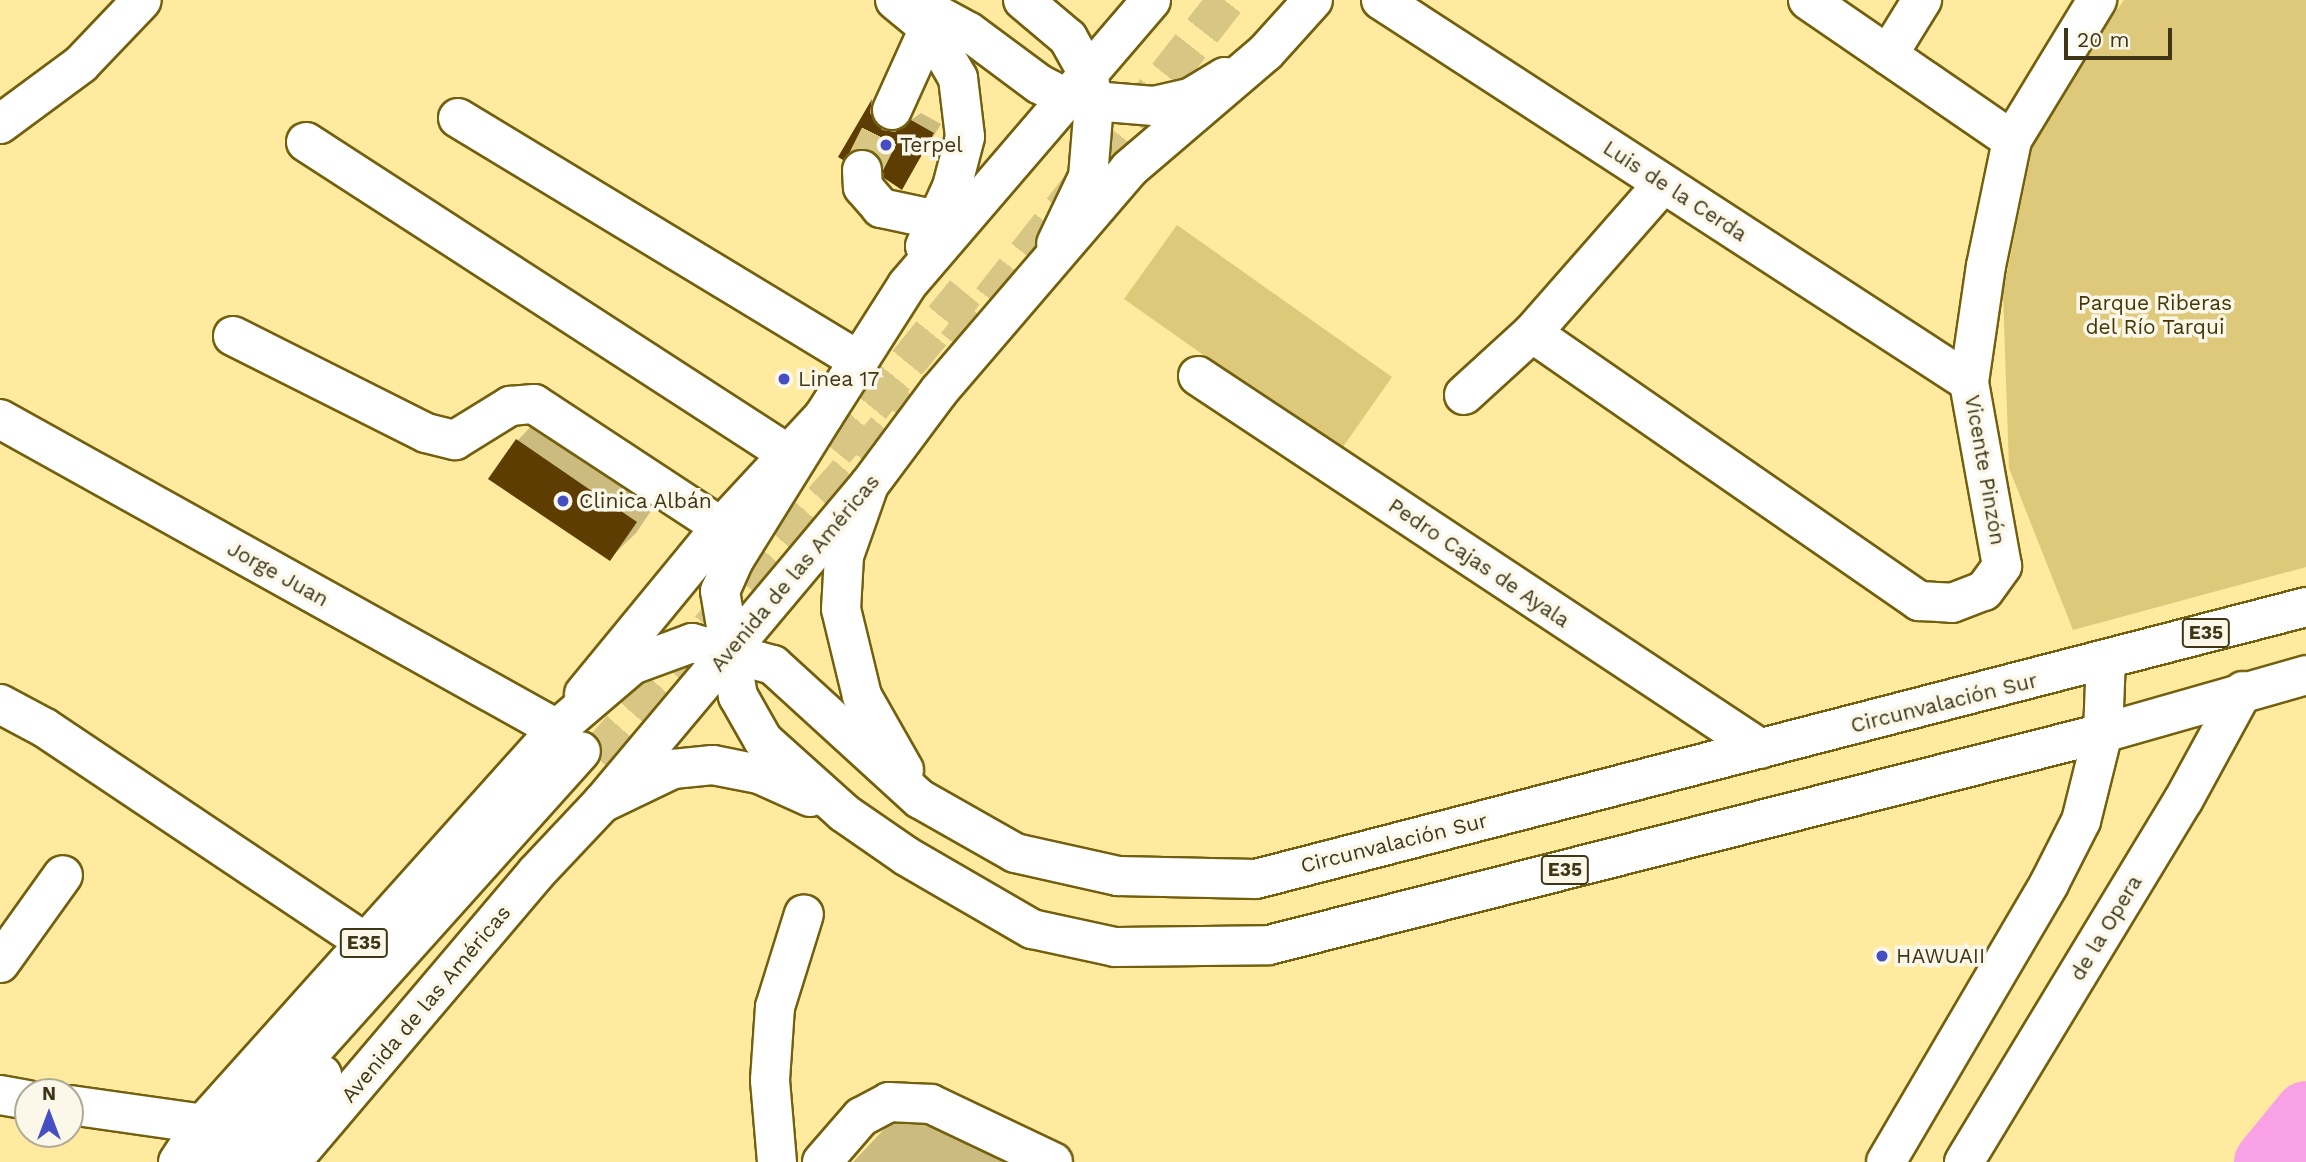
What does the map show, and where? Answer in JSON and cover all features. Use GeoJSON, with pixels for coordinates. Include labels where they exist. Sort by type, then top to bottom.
{"type":"FeatureCollection","features":[{"type":"Feature","properties":{"kind":"main road"},"geometry":{"type":"LineString","coordinates":[[0,124],[81,64],[142,0]]}},
{"type":"Feature","properties":{"kind":"main road"},"geometry":{"type":"LineString","coordinates":[[895,0],[919,14],[969,32],[1039,84],[1154,106],[1190,98],[1266,52]]}},
{"type":"Feature","properties":{"kind":"main road"},"geometry":{"type":"LineString","coordinates":[[1023,0],[1068,38],[1084,92],[1088,177],[1063,233],[1024,292]]}},
{"type":"Feature","properties":{"kind":"main road","name":"Avenida de las Américas"},"geometry":{"type":"LineString","coordinates":[[255,1162],[578,746],[721,527],[822,417],[907,285],[1084,92],[1151,0]]}},
{"type":"Feature","properties":{"kind":"main road","name":"Avenida de las Américas"},"geometry":{"type":"LineString","coordinates":[[291,1162],[536,873],[602,803],[869,485],[939,391],[1129,169],[1266,52],[1313,0]]}},
{"type":"Feature","properties":{"kind":"main road","name":"Luis de la Cerda"},"geometry":{"type":"LineString","coordinates":[[1381,0],[1969,382]]}},
{"type":"Feature","properties":{"kind":"main road"},"geometry":{"type":"LineString","coordinates":[[1808,0],[2012,140]]}},
{"type":"Feature","properties":{"kind":"main road"},"geometry":{"type":"LineString","coordinates":[[1888,55],[1922,0]]}},
{"type":"Feature","properties":{"kind":"main road","name":"Vicente Pinzón"},"geometry":{"type":"LineString","coordinates":[[1532,333],[1919,601],[1952,603],[1984,591],[2002,566],[1969,382],[1986,266],[2012,140],[2097,0]]}},
{"type":"Feature","properties":{"kind":"main road"},"geometry":{"type":"LineString","coordinates":[[892,110],[919,14]]}},
{"type":"Feature","properties":{"kind":"main road"},"geometry":{"type":"LineString","coordinates":[[907,285],[952,187],[965,137],[958,78],[919,14]]}},
{"type":"Feature","properties":{"kind":"main road"},"geometry":{"type":"LineString","coordinates":[[458,118],[857,360]]}},
{"type":"Feature","properties":{"kind":"main road"},"geometry":{"type":"LineString","coordinates":[[306,142],[788,454]]}},
{"type":"Feature","properties":{"kind":"main road"},"geometry":{"type":"LineString","coordinates":[[862,170],[863,187],[881,208],[937,220]]}},
{"type":"Feature","properties":{"kind":"main road"},"geometry":{"type":"LineString","coordinates":[[1464,395],[1532,333],[1663,184]]}},
{"type":"Feature","properties":{"kind":"main road"},"geometry":{"type":"LineString","coordinates":[[233,336],[426,433],[455,440],[510,406],[534,404],[721,527]]}},
{"type":"Feature","properties":{"kind":"main road","name":"Pedro Cajas de Ayala"},"geometry":{"type":"LineString","coordinates":[[1198,376],[1760,750]]}},
{"type":"Feature","properties":{"kind":"main road"},"geometry":{"type":"LineString","coordinates":[[822,417],[734,560],[720,592],[738,696],[763,740],[844,813]]}},
{"type":"Feature","properties":{"kind":"main road","name":"Jorge Juan"},"geometry":{"type":"LineString","coordinates":[[2,426],[578,746]]}},
{"type":"Feature","properties":{"kind":"main road"},"geometry":{"type":"LineString","coordinates":[[869,485],[844,556],[841,609],[862,696],[920,799]]}},
{"type":"Feature","properties":{"kind":"main road","name":"Circunvalación Sur"},"geometry":{"type":"LineString","coordinates":[[578,746],[644,659],[692,643],[730,650],[773,665],[920,799],[1015,853],[1118,876],[1256,878],[2306,607]]}},
{"type":"Feature","properties":{"kind":"main road"},"geometry":{"type":"LineString","coordinates":[[1886,1162],[2076,831],[2103,733],[2106,659]]}},
{"type":"Feature","properties":{"kind":"main road","name":"E35"},"geometry":{"type":"LineString","coordinates":[[602,803],[673,769],[713,765],[760,774],[844,813],[950,885],[1032,929],[1115,947],[1269,945],[2103,733],[2306,674]]}},
{"type":"Feature","properties":{"kind":"main road","name":"de la Opera"},"geometry":{"type":"LineString","coordinates":[[1964,1162],[2184,799],[2243,691]]}},
{"type":"Feature","properties":{"kind":"main road"},"geometry":{"type":"LineString","coordinates":[[0,704],[45,728],[365,943]]}},
{"type":"Feature","properties":{"kind":"main road","name":"Avenida de las Américas"},"geometry":{"type":"LineString","coordinates":[[178,1162],[203,1124],[365,943],[578,746]]}},
{"type":"Feature","properties":{"kind":"main road","name":"Avenida de las Américas"},"geometry":{"type":"LineString","coordinates":[[212,1162],[578,746]]}},
{"type":"Feature","properties":{"kind":"main road"},"geometry":{"type":"LineString","coordinates":[[0,963],[63,875]]}},
{"type":"Feature","properties":{"kind":"main road"},"geometry":{"type":"LineString","coordinates":[[777,1162],[770,1080],[775,1007],[804,914]]}},
{"type":"Feature","properties":{"kind":"main road"},"geometry":{"type":"LineString","coordinates":[[822,1162],[861,1117],[889,1102],[931,1104],[1053,1162]]}},
{"type":"Feature","properties":{"kind":"main road"},"geometry":{"type":"LineString","coordinates":[[84,1107],[203,1124]]}},
{"type":"Feature","properties":{"kind":"green space","name":"Parque Riberas del Río Tarqui"},"geometry":{"type":"Polygon","coordinates":[[[2124,0],[2306,0],[2306,567],[2073,630],[2009,468],[2003,292],[2038,121],[2124,0]]]}},
{"type":"Feature","properties":{"kind":"green space"},"geometry":{"type":"Polygon","coordinates":[[[1177,225],[1392,377],[1340,451],[1124,299],[1177,225]]]}},
{"type":"Feature","properties":{"kind":"building","name":"Terpel"},"geometry":{"type":"Polygon","coordinates":[[[872,99],[870,113],[882,130],[895,132],[911,120],[934,133],[902,190],[884,178],[881,159],[872,151],[860,148],[843,160],[838,157],[872,99]]]}},
{"type":"Feature","properties":{"kind":"building","name":"Clinica Albán"},"geometry":{"type":"Polygon","coordinates":[[[516,439],[637,522],[610,561],[488,479],[516,439]]]}},
{"type":"Feature","properties":{"kind":"waterway"},"geometry":{"type":"LineString","coordinates":[[2266,1162],[2306,1113]]}},
{"type":"Feature","properties":{"kind":"tunnel"},"geometry":{"type":"LineString","coordinates":[[956,345],[1227,0]]}},
{"type":"Feature","properties":{"kind":"tunnel"},"geometry":{"type":"LineString","coordinates":[[862,170],[892,110]]}},
{"type":"Feature","properties":{"kind":"tunnel"},"geometry":{"type":"LineString","coordinates":[[835,451],[965,292]]}},
{"type":"Feature","properties":{"kind":"tunnel"},"geometry":{"type":"LineString","coordinates":[[596,757],[914,398]]}},
{"type":"Feature","properties":{"kind":"place","name":"Terpel"},"geometry":{"type":"Point","coordinates":[886,145]}},
{"type":"Feature","properties":{"kind":"place","name":"Linea 17"},"geometry":{"type":"Point","coordinates":[784,379]}},
{"type":"Feature","properties":{"kind":"place","name":"Clinica Albán"},"geometry":{"type":"Point","coordinates":[563,501]}},
{"type":"Feature","properties":{"kind":"place","name":"HAWUAII"},"geometry":{"type":"Point","coordinates":[1882,956]}}]}
